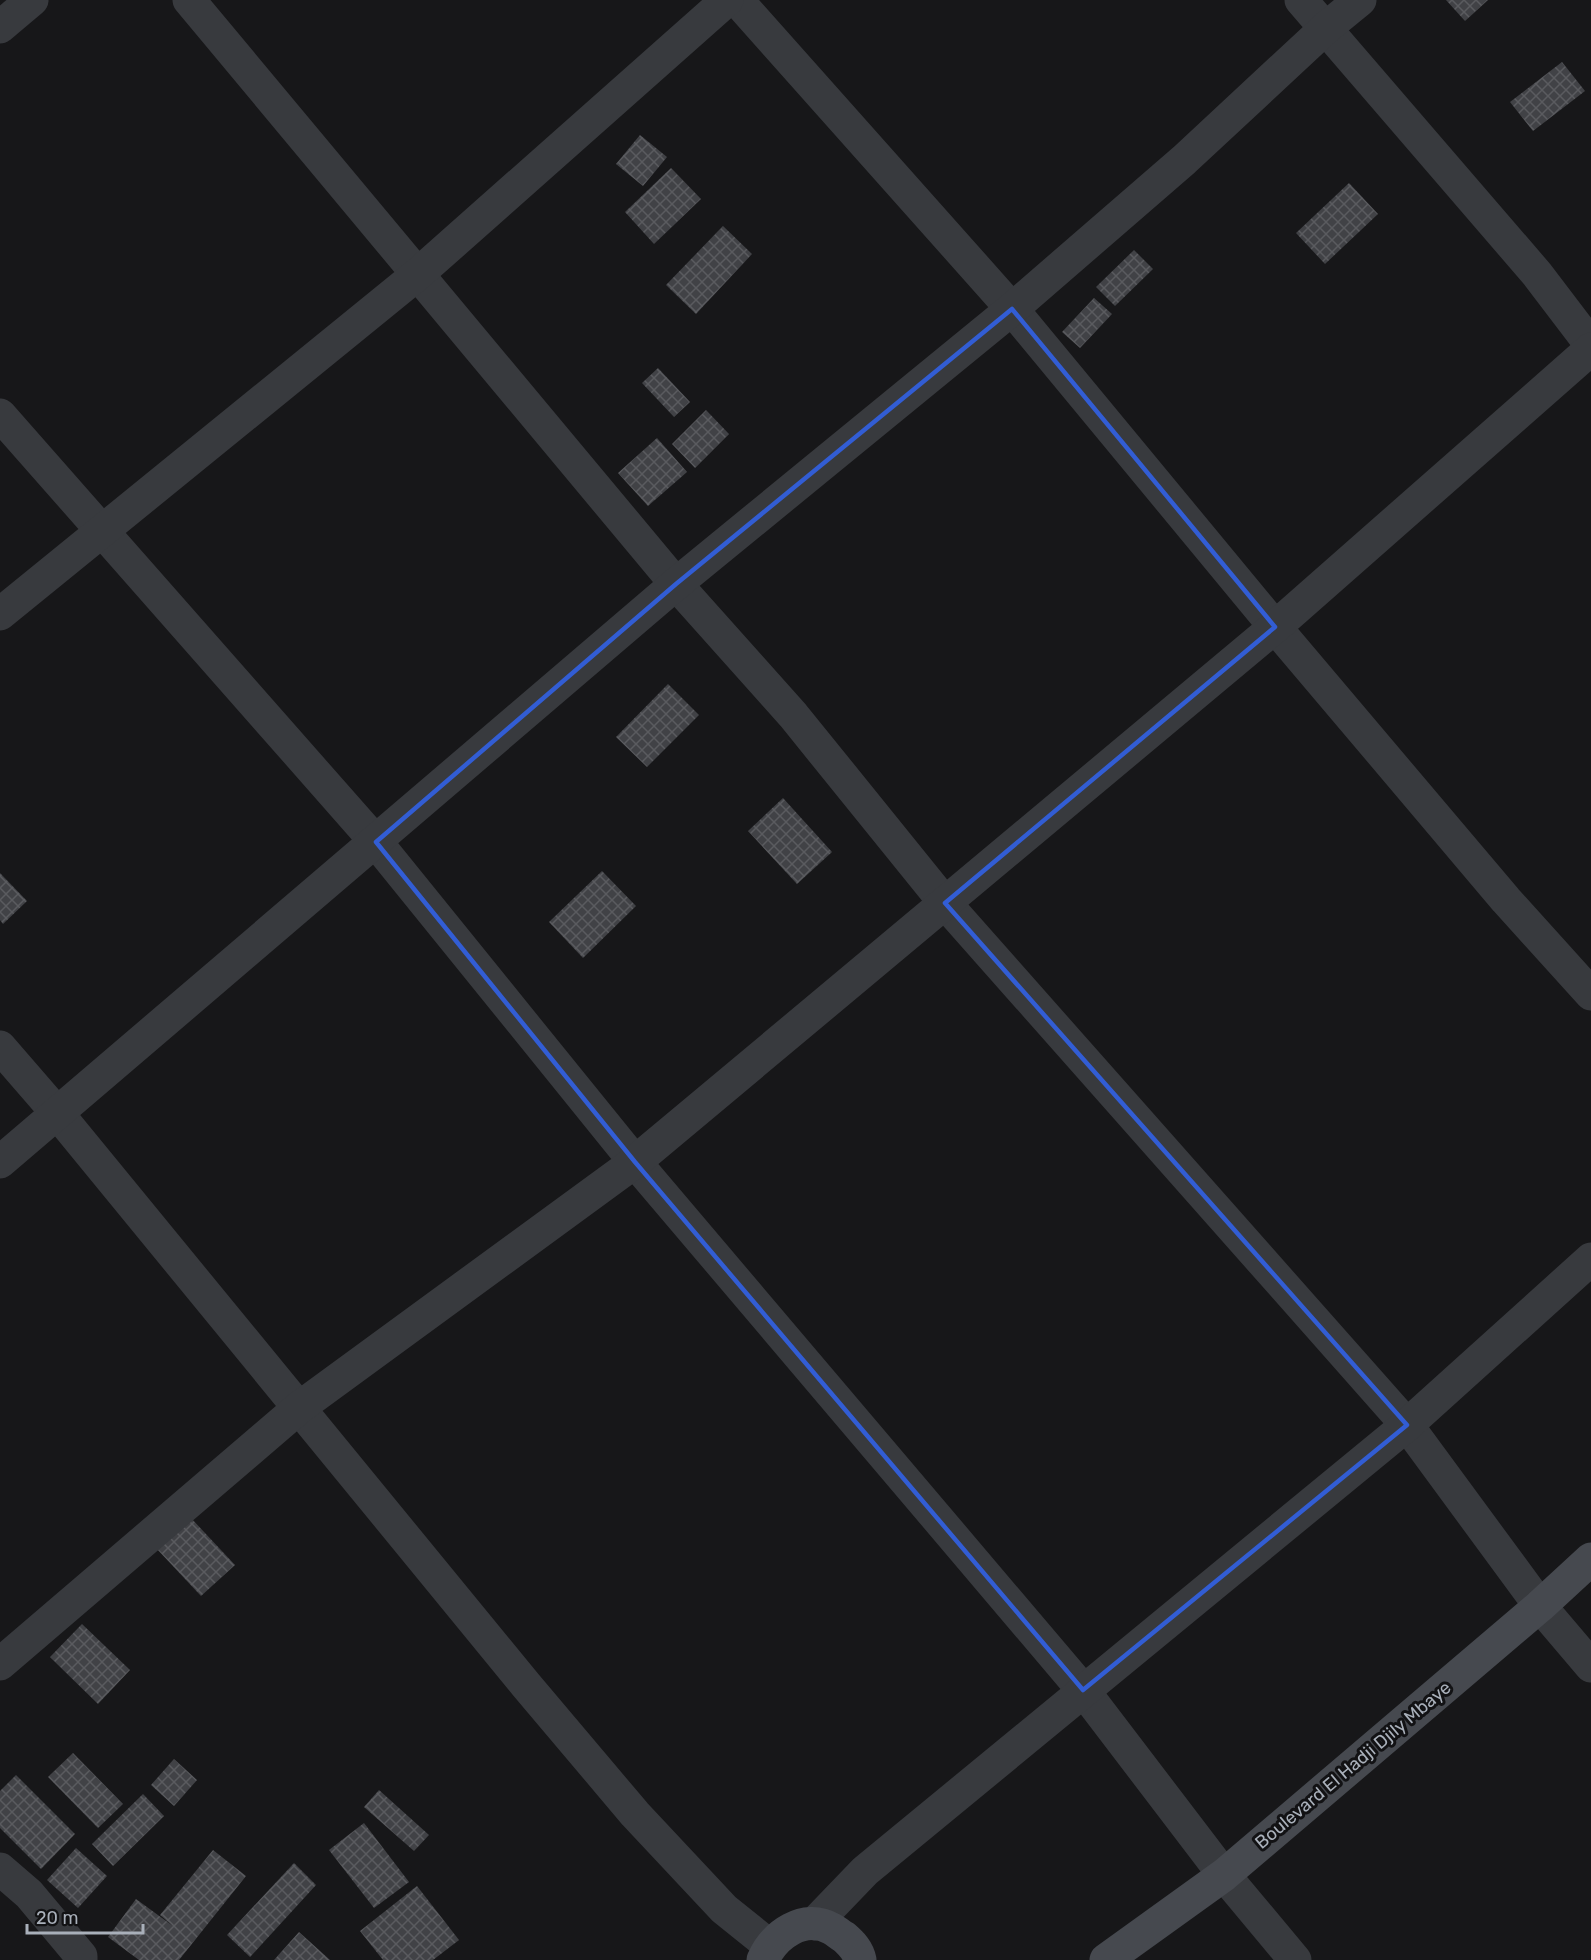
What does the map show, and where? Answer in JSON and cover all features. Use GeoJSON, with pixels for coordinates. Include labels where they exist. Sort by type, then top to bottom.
{"type":"FeatureCollection","features":[{"type":"Feature","properties":{"kind":"main road","name":"Boulevard El Hadji Djily Mbaye"},"geometry":{"type":"LineString","coordinates":[[1106,1960],[1224,1875],[1540,1606],[1591,1559]]}},
{"type":"Feature","properties":{"kind":"main road"},"geometry":{"type":"LineString","coordinates":[[766,1953],[782,1934],[797,1926],[814,1924],[831,1928],[852,1944],[860,1960]]}},
{"type":"Feature","properties":{"kind":"street"},"geometry":{"type":"LineString","coordinates":[[0,27],[32,0]]}},
{"type":"Feature","properties":{"kind":"street"},"geometry":{"type":"LineString","coordinates":[[189,0],[676,584],[793,714],[945,903],[1407,1425],[1540,1606],[1591,1666]]}},
{"type":"Feature","properties":{"kind":"street"},"geometry":{"type":"LineString","coordinates":[[0,614],[418,274],[727,0]]}},
{"type":"Feature","properties":{"kind":"street"},"geometry":{"type":"LineString","coordinates":[[736,0],[1012,309],[1275,627],[1506,900],[1591,994]]}},
{"type":"Feature","properties":{"kind":"street"},"geometry":{"type":"LineString","coordinates":[[0,1664],[300,1407],[635,1162],[1275,627],[1591,347],[1537,274],[1301,0]]}},
{"type":"Feature","properties":{"kind":"street"},"geometry":{"type":"LineString","coordinates":[[0,1162],[676,584],[1012,309],[1184,160],[1326,27],[1360,0]]}},
{"type":"Feature","properties":{"kind":"street"},"geometry":{"type":"LineString","coordinates":[[0,415],[375,842],[635,1162],[1083,1690],[1224,1875],[1295,1960]]}},
{"type":"Feature","properties":{"kind":"street"},"geometry":{"type":"LineString","coordinates":[[0,1047],[58,1114],[526,1685],[635,1814],[766,1953]]}},
{"type":"Feature","properties":{"kind":"street"},"geometry":{"type":"LineString","coordinates":[[814,1924],[865,1871],[1407,1425],[1591,1259]]}},
{"type":"Feature","properties":{"kind":"street"},"geometry":{"type":"LineString","coordinates":[[0,1869],[29,1894],[81,1956],[81,1960]]}},
{"type":"Feature","properties":{"kind":"highlighted area"},"geometry":{"type":"Polygon","coordinates":[[[1012,309],[1275,627],[945,903],[1407,1425],[1083,1690],[635,1162],[376,842],[676,584],[1012,309]]]}},
{"type":"Feature","properties":{"kind":"building"},"geometry":{"type":"Polygon","coordinates":[[[1446,0],[1488,0],[1465,21],[1446,0]]]}},
{"type":"Feature","properties":{"kind":"building"},"geometry":{"type":"Polygon","coordinates":[[[1562,62],[1585,91],[1533,131],[1510,102],[1562,62]]]}},
{"type":"Feature","properties":{"kind":"building"},"geometry":{"type":"Polygon","coordinates":[[[640,135],[667,157],[643,186],[616,164],[640,135]]]}},
{"type":"Feature","properties":{"kind":"building"},"geometry":{"type":"Polygon","coordinates":[[[671,168],[701,199],[654,244],[625,212],[671,168]]]}},
{"type":"Feature","properties":{"kind":"building"},"geometry":{"type":"Polygon","coordinates":[[[1349,183],[1378,214],[1325,264],[1296,233],[1349,183]]]}},
{"type":"Feature","properties":{"kind":"building"},"geometry":{"type":"Polygon","coordinates":[[[723,226],[752,254],[696,314],[666,285],[723,226]]]}},
{"type":"Feature","properties":{"kind":"building"},"geometry":{"type":"Polygon","coordinates":[[[1134,250],[1153,269],[1115,306],[1096,287],[1134,250]]]}},
{"type":"Feature","properties":{"kind":"building"},"geometry":{"type":"Polygon","coordinates":[[[1094,298],[1112,314],[1080,348],[1062,332],[1094,298]]]}},
{"type":"Feature","properties":{"kind":"building"},"geometry":{"type":"Polygon","coordinates":[[[658,368],[690,402],[674,417],[642,383],[658,368]]]}},
{"type":"Feature","properties":{"kind":"building"},"geometry":{"type":"Polygon","coordinates":[[[706,410],[729,434],[695,468],[672,444],[706,410]]]}},
{"type":"Feature","properties":{"kind":"building"},"geometry":{"type":"Polygon","coordinates":[[[657,438],[687,472],[648,506],[618,473],[657,438]]]}},
{"type":"Feature","properties":{"kind":"building"},"geometry":{"type":"Polygon","coordinates":[[[668,684],[699,715],[647,767],[616,737],[668,684]]]}},
{"type":"Feature","properties":{"kind":"building"},"geometry":{"type":"Polygon","coordinates":[[[783,798],[832,852],[797,884],[748,831],[783,798]]]}},
{"type":"Feature","properties":{"kind":"building"},"geometry":{"type":"Polygon","coordinates":[[[602,871],[636,906],[583,958],[549,922],[602,871]]]}},
{"type":"Feature","properties":{"kind":"building"},"geometry":{"type":"Polygon","coordinates":[[[0,873],[27,901],[3,924],[0,920],[0,873]]]}},
{"type":"Feature","properties":{"kind":"building"},"geometry":{"type":"Polygon","coordinates":[[[190,1517],[235,1565],[201,1596],[156,1548],[190,1517]]]}},
{"type":"Feature","properties":{"kind":"building"},"geometry":{"type":"Polygon","coordinates":[[[82,1624],[130,1670],[98,1704],[50,1657],[82,1624]]]}},
{"type":"Feature","properties":{"kind":"building"},"geometry":{"type":"Polygon","coordinates":[[[73,1753],[123,1804],[98,1828],[48,1777],[73,1753]]]}},
{"type":"Feature","properties":{"kind":"building"},"geometry":{"type":"Polygon","coordinates":[[[174,1759],[197,1780],[174,1806],[151,1785],[174,1759]]]}},
{"type":"Feature","properties":{"kind":"building"},"geometry":{"type":"Polygon","coordinates":[[[16,1775],[75,1834],[41,1869],[0,1828],[0,1791],[16,1775]]]}},
{"type":"Feature","properties":{"kind":"building"},"geometry":{"type":"Polygon","coordinates":[[[379,1790],[429,1835],[414,1851],[364,1807],[379,1790]]]}},
{"type":"Feature","properties":{"kind":"building"},"geometry":{"type":"Polygon","coordinates":[[[143,1794],[164,1816],[113,1866],[92,1844],[143,1794]]]}},
{"type":"Feature","properties":{"kind":"building"},"geometry":{"type":"Polygon","coordinates":[[[364,1823],[409,1882],[374,1908],[329,1850],[364,1823]]]}},
{"type":"Feature","properties":{"kind":"building"},"geometry":{"type":"Polygon","coordinates":[[[76,1848],[107,1876],[78,1908],[47,1880],[76,1848]]]}},
{"type":"Feature","properties":{"kind":"building"},"geometry":{"type":"Polygon","coordinates":[[[213,1850],[246,1876],[179,1960],[139,1960],[108,1937],[136,1899],[173,1926],[160,1915],[213,1850]]]}},
{"type":"Feature","properties":{"kind":"building"},"geometry":{"type":"Polygon","coordinates":[[[294,1863],[316,1885],[250,1957],[227,1935],[294,1863]]]}},
{"type":"Feature","properties":{"kind":"building"},"geometry":{"type":"Polygon","coordinates":[[[417,1886],[459,1940],[433,1960],[383,1960],[360,1931],[417,1886]]]}},
{"type":"Feature","properties":{"kind":"building"},"geometry":{"type":"Polygon","coordinates":[[[299,1932],[330,1960],[274,1960],[299,1932]]]}}]}
